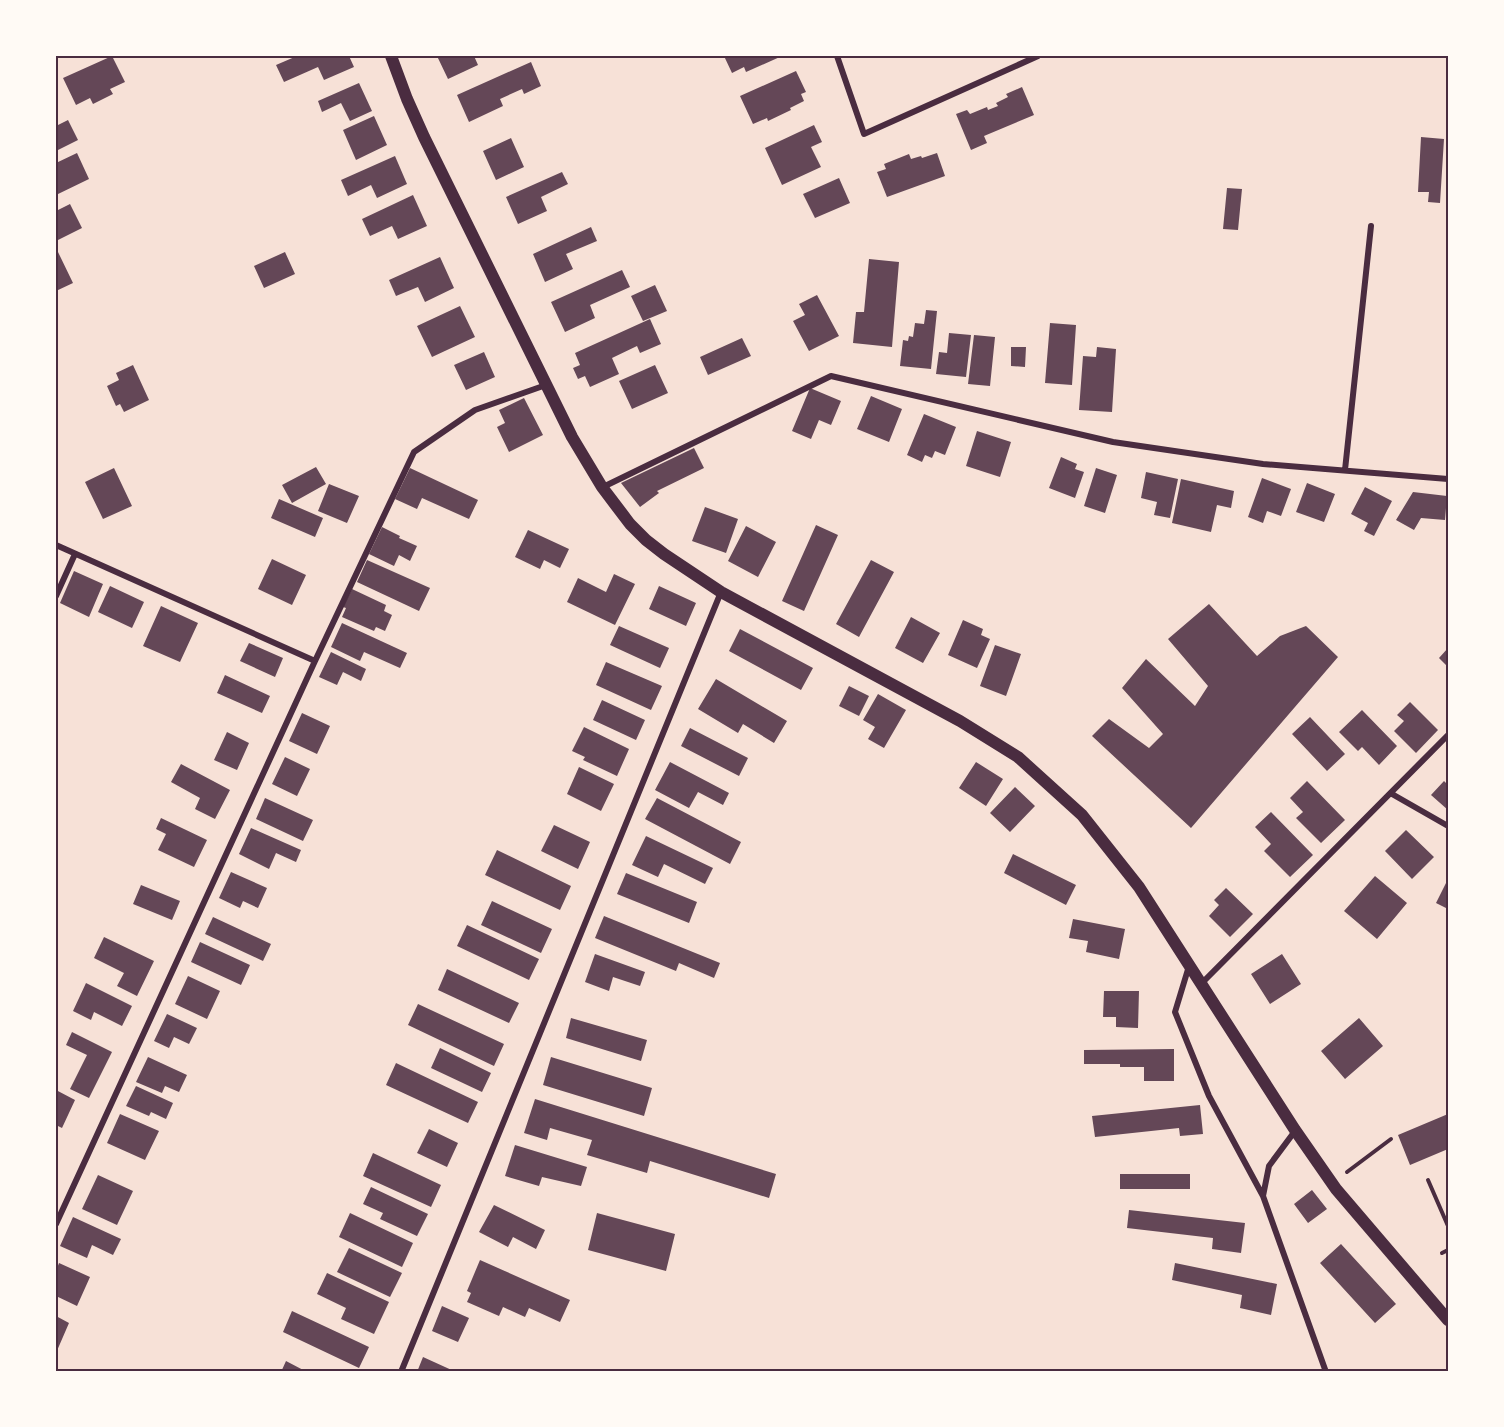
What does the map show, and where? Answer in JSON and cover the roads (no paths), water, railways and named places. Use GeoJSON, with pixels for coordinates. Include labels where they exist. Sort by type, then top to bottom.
{"type":"FeatureCollection","features":[{"type":"Feature","properties":{"kind":"main road"},"geometry":{"type":"LineString","coordinates":[[391,56],[424,137],[572,437],[602,487],[630,524],[646,540],[721,592],[960,721],[1018,757],[1088,822],[1139,887],[1295,1130],[1336,1189],[1449,1320]]}},
{"type":"Feature","properties":{"kind":"street"},"geometry":{"type":"LineString","coordinates":[[837,56],[864,134],[1038,56]]}},
{"type":"Feature","properties":{"kind":"street"},"geometry":{"type":"LineString","coordinates":[[1345,470],[1371,226]]}},
{"type":"Feature","properties":{"kind":"street"},"geometry":{"type":"LineString","coordinates":[[602,487],[831,376],[1113,442],[1263,464],[1449,479]]}},
{"type":"Feature","properties":{"kind":"street"},"geometry":{"type":"LineString","coordinates":[[56,1224],[315,661],[414,452],[475,410],[546,385]]}},
{"type":"Feature","properties":{"kind":"street"},"geometry":{"type":"LineString","coordinates":[[56,544],[315,661]]}},
{"type":"Feature","properties":{"kind":"street"},"geometry":{"type":"LineString","coordinates":[[56,596],[75,554]]}},
{"type":"Feature","properties":{"kind":"street"},"geometry":{"type":"LineString","coordinates":[[401,1371],[721,592]]}},
{"type":"Feature","properties":{"kind":"street"},"geometry":{"type":"LineString","coordinates":[[1201,984],[1449,735]]}},
{"type":"Feature","properties":{"kind":"street"},"geometry":{"type":"LineString","coordinates":[[1392,794],[1449,826]]}},
{"type":"Feature","properties":{"kind":"street"},"geometry":{"type":"LineString","coordinates":[[1189,965],[1175,1012],[1209,1096],[1263,1196],[1326,1371]]}},
{"type":"Feature","properties":{"kind":"street"},"geometry":{"type":"LineString","coordinates":[[1263,1196],[1269,1166],[1295,1130]]}}]}
